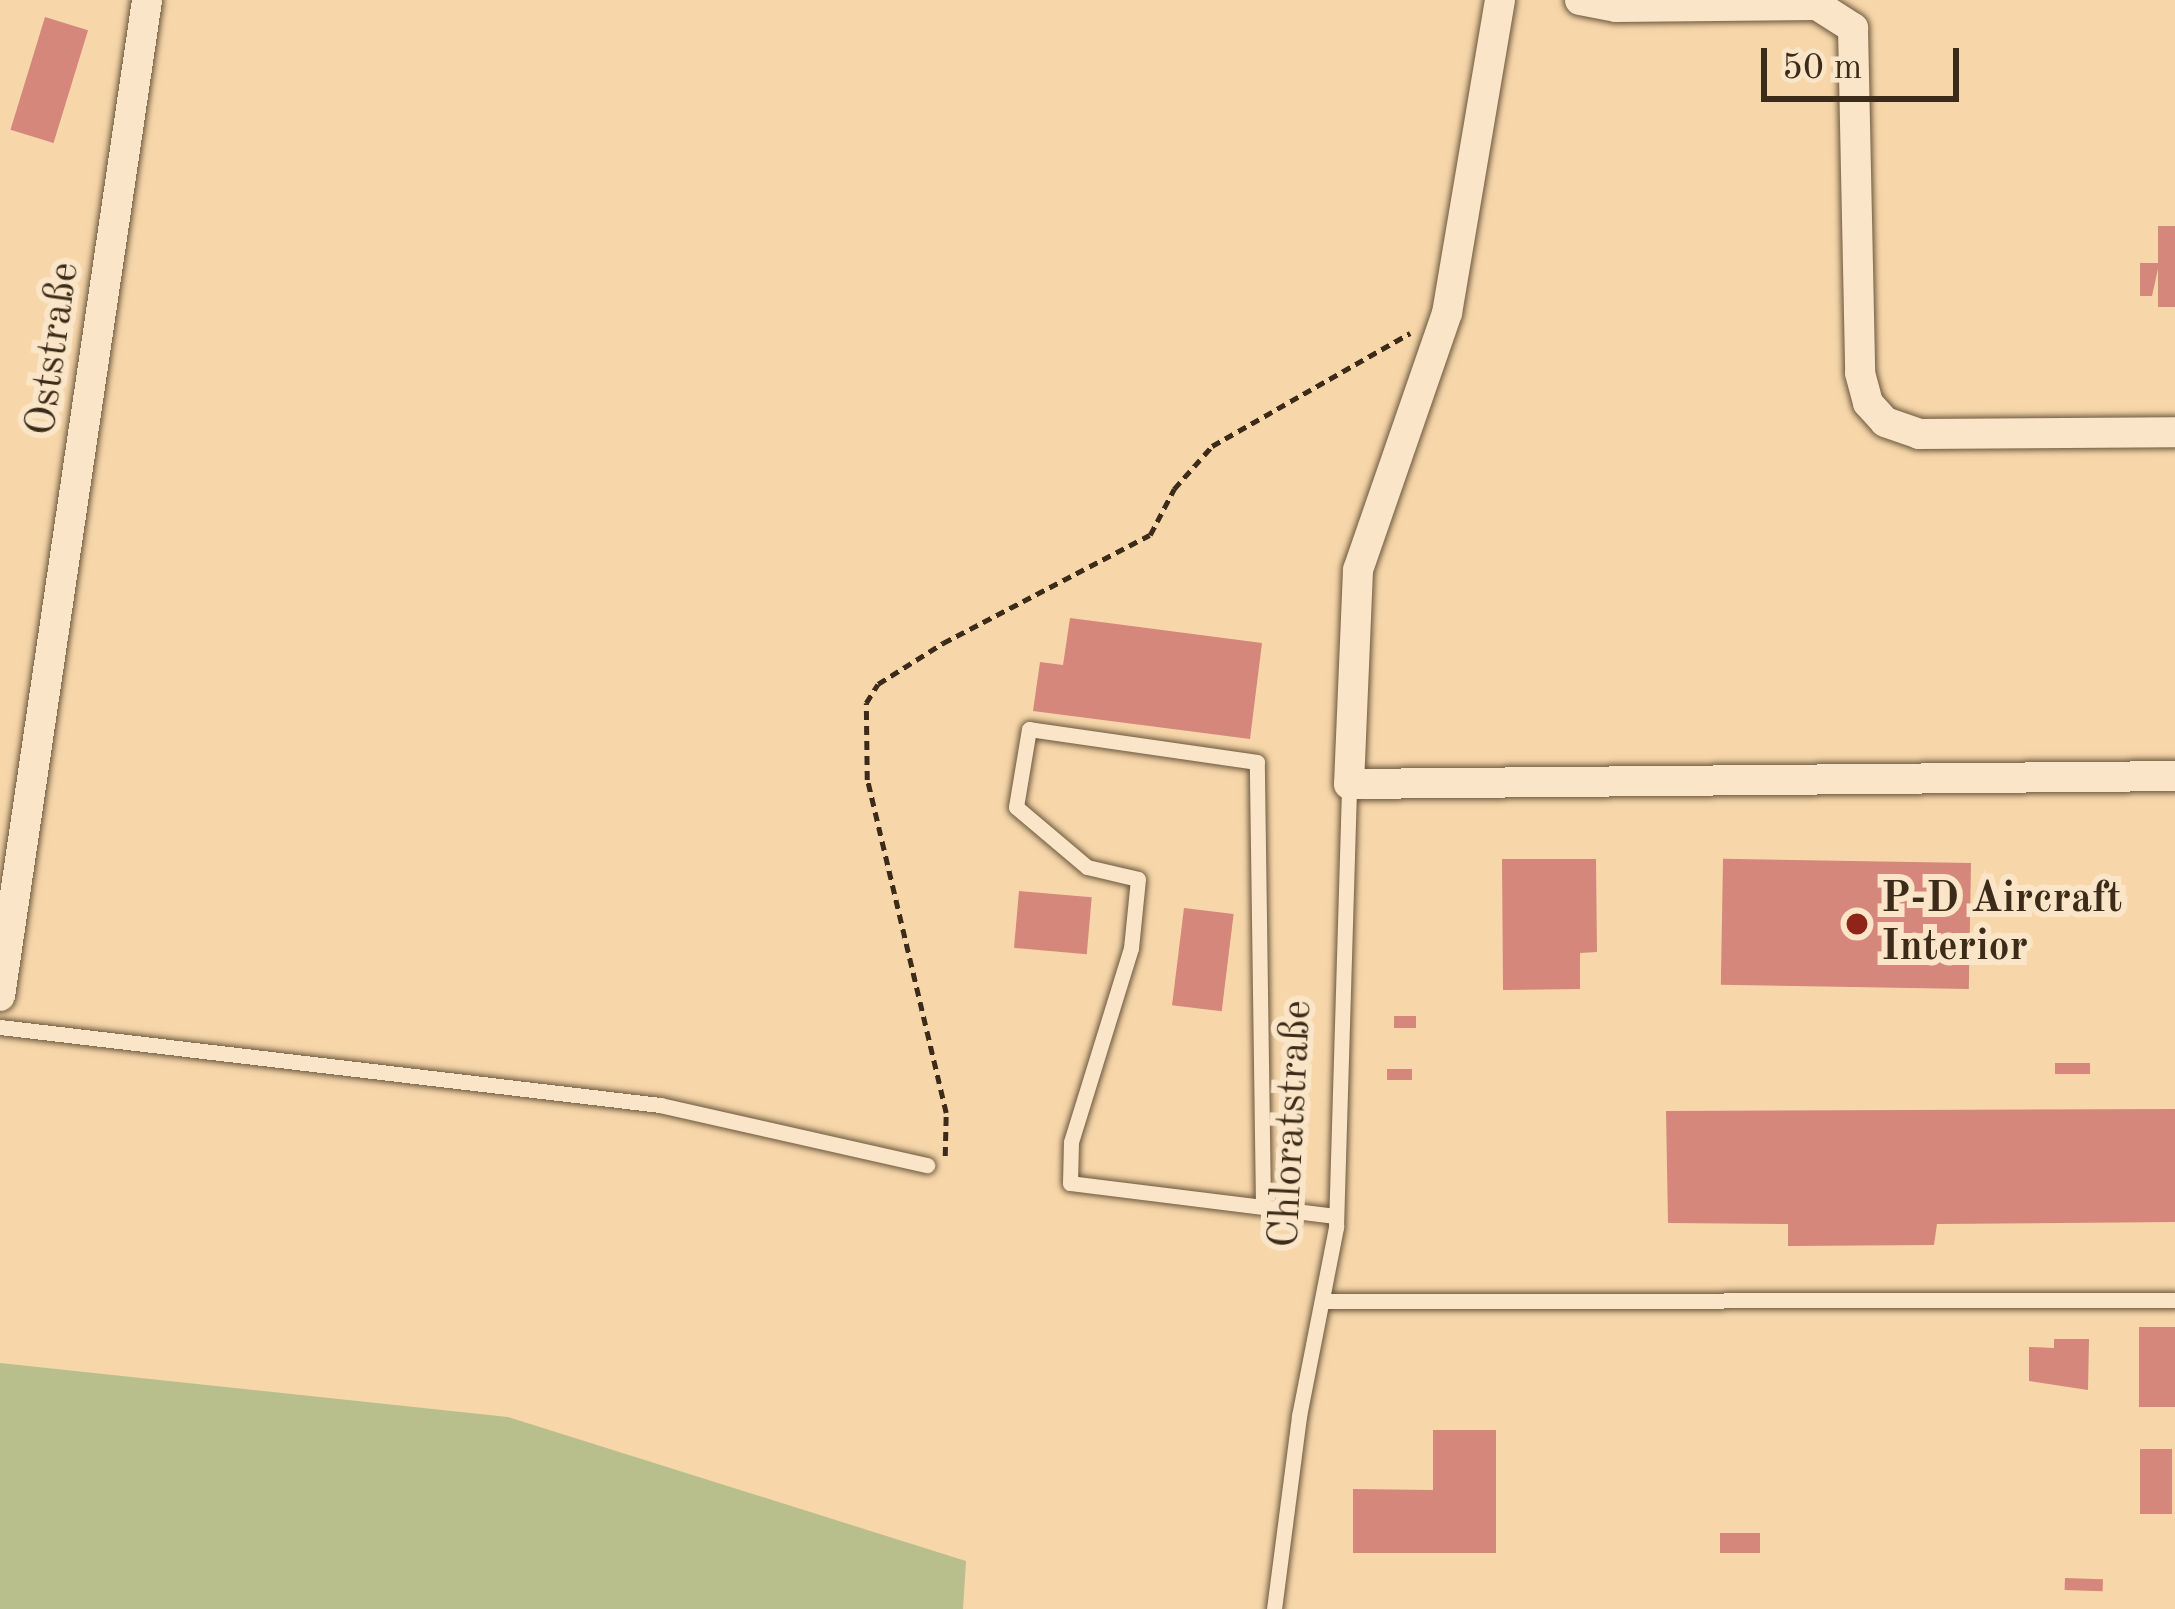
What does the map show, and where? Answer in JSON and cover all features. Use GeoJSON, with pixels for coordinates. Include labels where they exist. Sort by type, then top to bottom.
{"type":"FeatureCollection","features":[{"type":"Feature","properties":{"kind":"street","name":"Oststraße"},"geometry":{"type":"LineString","coordinates":[[0,996],[147,0]]}},
{"type":"Feature","properties":{"kind":"street","name":"Chloratstraße"},"geometry":{"type":"LineString","coordinates":[[1349,784],[1350,623],[1361,552],[1447,313],[1500,0]]}},
{"type":"Feature","properties":{"kind":"street"},"geometry":{"type":"LineString","coordinates":[[1580,0],[1616,7],[1817,5],[1853,28],[1860,373],[1868,403],[1885,422],[1918,434],[2175,432]]}},
{"type":"Feature","properties":{"kind":"street"},"geometry":{"type":"LineString","coordinates":[[1349,784],[2175,776]]}},
{"type":"Feature","properties":{"kind":"lane"},"geometry":{"type":"LineString","coordinates":[[1262,1206],[1257,762],[1029,729],[1016,807],[1087,867],[1138,879],[1132,948],[1071,1142],[1070,1183],[1336,1216]]}},
{"type":"Feature","properties":{"kind":"lane","name":"Chloratstraße"},"geometry":{"type":"LineString","coordinates":[[1274,1609],[1336,1216],[1349,784]]}},
{"type":"Feature","properties":{"kind":"lane"},"geometry":{"type":"LineString","coordinates":[[0,1028],[659,1105],[927,1165]]}},
{"type":"Feature","properties":{"kind":"lane"},"geometry":{"type":"LineString","coordinates":[[1322,1300],[2175,1300]]}},
{"type":"Feature","properties":{"kind":"path"},"geometry":{"type":"LineString","coordinates":[[927,1165],[945,1156],[950,1138],[867,780],[866,703],[878,685],[943,643],[1150,535],[1174,489],[1212,446],[1447,313]]}},
{"type":"Feature","properties":{"kind":"green space"},"geometry":{"type":"Polygon","coordinates":[[[0,1363],[508,1417],[966,1561],[963,1609],[0,1609],[0,1363]]]}},
{"type":"Feature","properties":{"kind":"building"},"geometry":{"type":"Polygon","coordinates":[[[45,17],[88,30],[54,143],[11,130],[45,17]]]}},
{"type":"Feature","properties":{"kind":"building"},"geometry":{"type":"Polygon","coordinates":[[[2158,226],[2175,226],[2175,307],[2158,307],[2158,269],[2152,296],[2140,296],[2140,263],[2158,263],[2158,226]]]}},
{"type":"Feature","properties":{"kind":"building"},"geometry":{"type":"Polygon","coordinates":[[[1070,618],[1262,643],[1250,739],[1033,711],[1040,662],[1063,665],[1070,618]]]}},
{"type":"Feature","properties":{"kind":"building"},"geometry":{"type":"Polygon","coordinates":[[[1502,859],[1596,859],[1597,952],[1580,953],[1580,989],[1503,990],[1502,859]]]}},
{"type":"Feature","properties":{"kind":"building"},"geometry":{"type":"Polygon","coordinates":[[[1723,859],[1971,863],[1969,989],[1721,985],[1723,859]]]}},
{"type":"Feature","properties":{"kind":"building"},"geometry":{"type":"Polygon","coordinates":[[[1019,891],[1092,897],[1087,954],[1014,948],[1019,891]]]}},
{"type":"Feature","properties":{"kind":"building"},"geometry":{"type":"Polygon","coordinates":[[[1184,908],[1234,914],[1222,1011],[1172,1005],[1184,908]]]}},
{"type":"Feature","properties":{"kind":"building"},"geometry":{"type":"Polygon","coordinates":[[[1394,1016],[1416,1016],[1416,1028],[1394,1028],[1394,1016]]]}},
{"type":"Feature","properties":{"kind":"building"},"geometry":{"type":"Polygon","coordinates":[[[2055,1063],[2090,1063],[2090,1074],[2055,1074],[2055,1063]]]}},
{"type":"Feature","properties":{"kind":"building"},"geometry":{"type":"Polygon","coordinates":[[[1387,1069],[1412,1069],[1412,1080],[1387,1080],[1387,1069]]]}},
{"type":"Feature","properties":{"kind":"building"},"geometry":{"type":"Polygon","coordinates":[[[2175,1109],[2175,1222],[1937,1224],[1934,1245],[1788,1246],[1788,1224],[1668,1223],[1666,1111],[2175,1109]]]}},
{"type":"Feature","properties":{"kind":"building"},"geometry":{"type":"Polygon","coordinates":[[[2139,1327],[2175,1327],[2175,1407],[2139,1407],[2139,1327]]]}},
{"type":"Feature","properties":{"kind":"building"},"geometry":{"type":"Polygon","coordinates":[[[2054,1339],[2089,1339],[2088,1390],[2029,1381],[2029,1347],[2054,1348],[2054,1339]]]}},
{"type":"Feature","properties":{"kind":"building"},"geometry":{"type":"Polygon","coordinates":[[[1433,1430],[1496,1430],[1496,1553],[1353,1553],[1353,1489],[1433,1490],[1433,1430]]]}},
{"type":"Feature","properties":{"kind":"building"},"geometry":{"type":"Polygon","coordinates":[[[2140,1449],[2172,1449],[2172,1514],[2140,1514],[2140,1449]]]}},
{"type":"Feature","properties":{"kind":"building"},"geometry":{"type":"Polygon","coordinates":[[[1720,1533],[1760,1533],[1760,1553],[1720,1553],[1720,1533]]]}},
{"type":"Feature","properties":{"kind":"building"},"geometry":{"type":"Polygon","coordinates":[[[2065,1578],[2103,1579],[2103,1591],[2065,1590],[2065,1578]]]}},
{"type":"Feature","properties":{"kind":"place","name":"P-D Aircraft Interior"},"geometry":{"type":"Point","coordinates":[1857,924]}}]}
